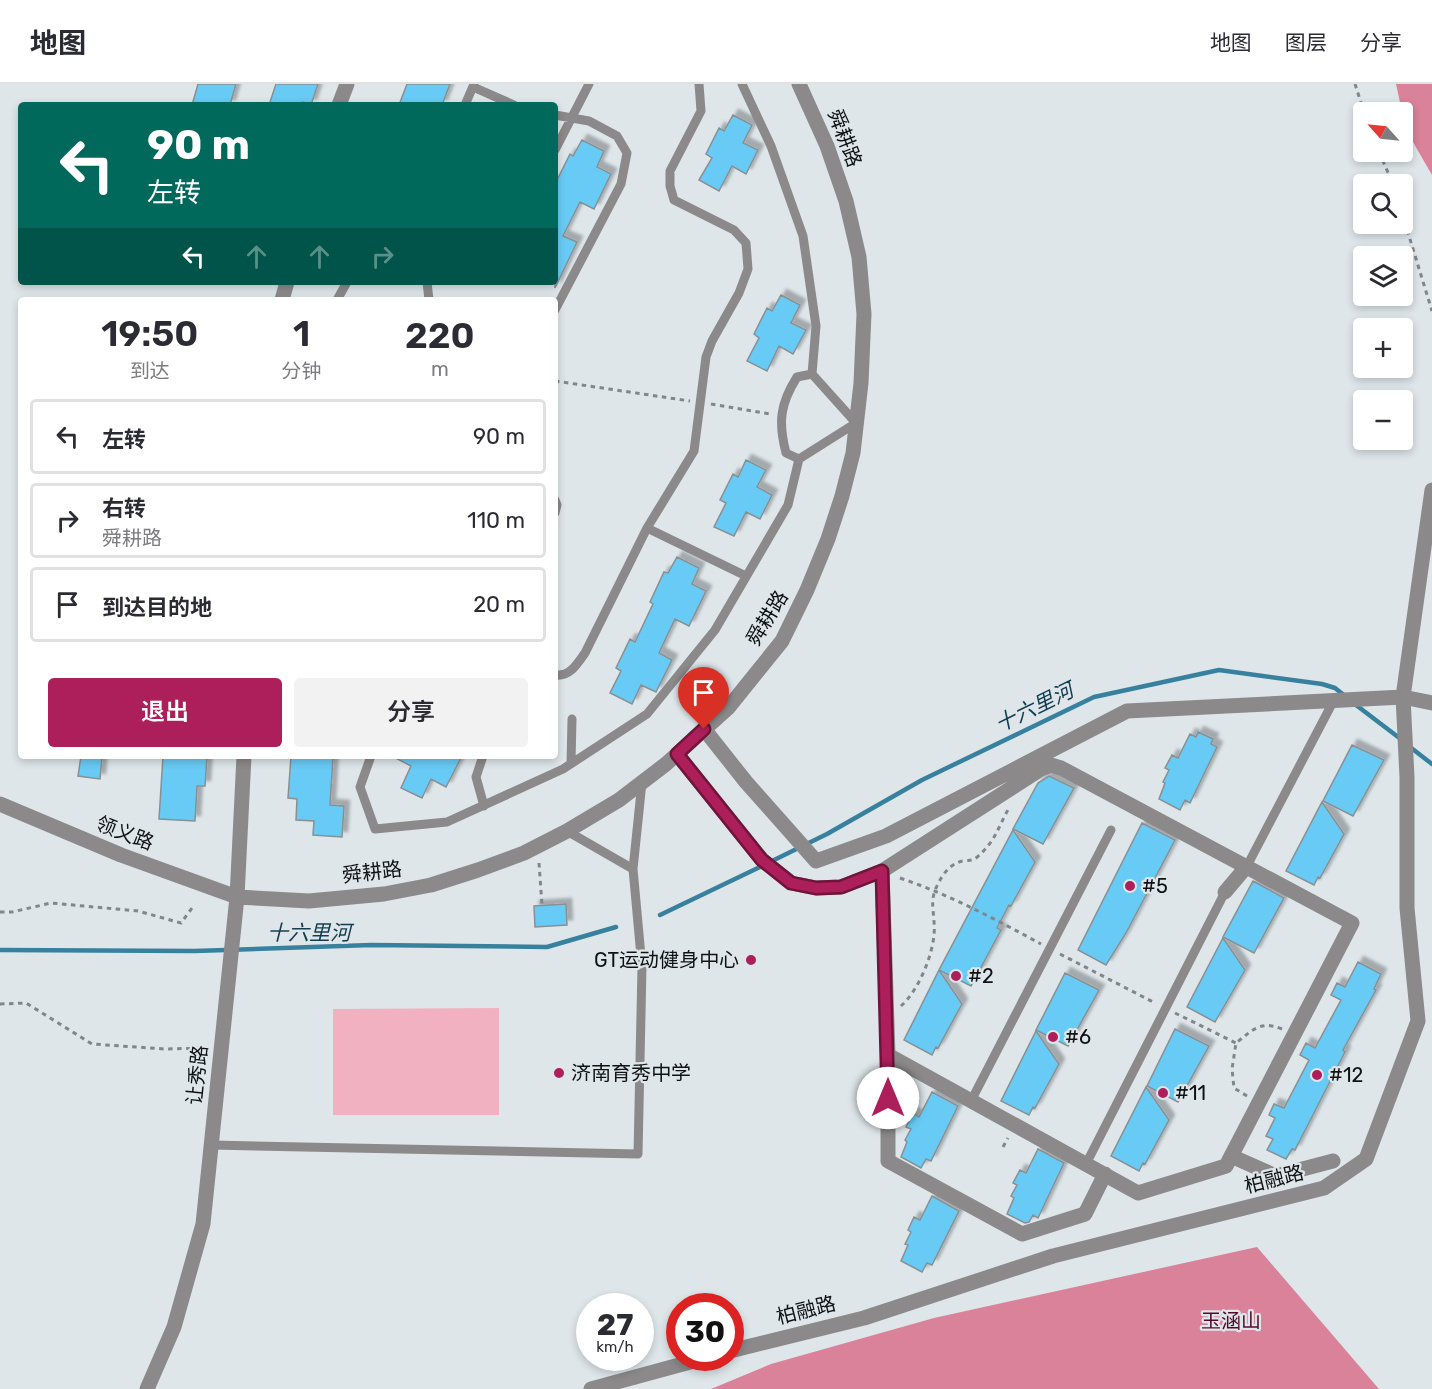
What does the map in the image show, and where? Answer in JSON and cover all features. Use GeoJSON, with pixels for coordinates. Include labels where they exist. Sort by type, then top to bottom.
{"type":"FeatureCollection","features":[{"type":"Feature","properties":{"kind":"street"},"geometry":{"type":"LineString","coordinates":[[340,102],[347,84]]}},
{"type":"Feature","properties":{"kind":"street","name":"舜耕路"},"geometry":{"type":"LineString","coordinates":[[237,897],[309,900],[384,894],[431,885],[469,873],[537,846],[619,800],[677,754],[728,708],[782,641],[807,590],[839,507],[853,453],[864,314],[859,257],[846,201],[827,146],[800,84]]}},
{"type":"Feature","properties":{"kind":"street","name":"柏融路"},"geometry":{"type":"LineString","coordinates":[[744,1348],[864,1318],[1053,1256],[1324,1188],[1366,1159],[1418,1021],[1407,908],[1407,777],[1403,697],[1432,490]]}},
{"type":"Feature","properties":{"kind":"street"},"geometry":{"type":"LineString","coordinates":[[704,729],[746,782],[816,861],[886,836],[1127,711],[1403,697],[1432,703]]}},
{"type":"Feature","properties":{"kind":"street"},"geometry":{"type":"LineString","coordinates":[[677,754],[768,865],[791,883],[816,888],[841,887],[882,871],[1041,769],[1051,765],[1061,768],[1352,923],[1226,1166],[1138,1193],[888,1056]]}},
{"type":"Feature","properties":{"kind":"street","name":"让秀路"},"geometry":{"type":"LineString","coordinates":[[147,1389],[174,1327],[203,1224],[235,920],[244,759]]}},
{"type":"Feature","properties":{"kind":"street","name":"领义路"},"geometry":{"type":"LineString","coordinates":[[0,804],[121,855],[237,897]]}},
{"type":"Feature","properties":{"kind":"street"},"geometry":{"type":"LineString","coordinates":[[1225,892],[1247,866]]}},
{"type":"Feature","properties":{"kind":"street"},"geometry":{"type":"LineString","coordinates":[[882,871],[888,1056],[888,1161],[1022,1233],[1084,1214],[1105,1174]]}},
{"type":"Feature","properties":{"kind":"street"},"geometry":{"type":"LineString","coordinates":[[1231,1156],[1276,1176],[1333,1161]]}},
{"type":"Feature","properties":{"kind":"street"},"geometry":{"type":"LineString","coordinates":[[591,1389],[666,1369]]}},
{"type":"Feature","properties":{"kind":"lane"},"geometry":{"type":"LineString","coordinates":[[558,144],[589,84]]}},
{"type":"Feature","properties":{"kind":"lane"},"geometry":{"type":"LineString","coordinates":[[558,676],[572,670],[585,653],[647,528],[694,452],[706,357],[712,340],[739,293],[748,269],[746,243],[740,236],[734,230],[674,200],[670,186],[670,171],[701,111],[699,84]]}},
{"type":"Feature","properties":{"kind":"lane"},"geometry":{"type":"LineString","coordinates":[[370,759],[360,787],[375,829],[447,822],[571,764],[647,714],[715,630],[788,505],[799,459],[856,423],[812,374],[816,326],[803,236],[771,146],[742,84]]}},
{"type":"Feature","properties":{"kind":"lane"},"geometry":{"type":"LineString","coordinates":[[466,102],[474,86],[508,102]]}},
{"type":"Feature","properties":{"kind":"lane"},"geometry":{"type":"LineString","coordinates":[[558,116],[589,121],[617,136],[627,153],[621,183],[558,304]]}},
{"type":"Feature","properties":{"kind":"lane"},"geometry":{"type":"LineString","coordinates":[[799,459],[786,453],[781,435],[781,416],[787,394],[797,377],[812,374]]}},
{"type":"Feature","properties":{"kind":"lane"},"geometry":{"type":"LineString","coordinates":[[647,528],[746,576]]}},
{"type":"Feature","properties":{"kind":"lane"},"geometry":{"type":"LineString","coordinates":[[1247,866],[1334,700]]}},
{"type":"Feature","properties":{"kind":"lane"},"geometry":{"type":"LineString","coordinates":[[571,764],[572,718]]}},
{"type":"Feature","properties":{"kind":"lane"},"geometry":{"type":"LineString","coordinates":[[482,759],[476,777],[484,806]]}},
{"type":"Feature","properties":{"kind":"lane"},"geometry":{"type":"LineString","coordinates":[[211,1145],[638,1154],[642,967],[633,869],[642,782]]}},
{"type":"Feature","properties":{"kind":"lane"},"geometry":{"type":"LineString","coordinates":[[971,1101],[1111,830]]}},
{"type":"Feature","properties":{"kind":"lane"},"geometry":{"type":"LineString","coordinates":[[567,831],[633,869]]}},
{"type":"Feature","properties":{"kind":"lane"},"geometry":{"type":"LineString","coordinates":[[1086,1164],[1225,892]]}},
{"type":"Feature","properties":{"kind":"path"},"geometry":{"type":"LineString","coordinates":[[1355,84],[1361,102]]}},
{"type":"Feature","properties":{"kind":"path"},"geometry":{"type":"LineString","coordinates":[[1408,234],[1432,311]]}},
{"type":"Feature","properties":{"kind":"path"},"geometry":{"type":"LineString","coordinates":[[558,381],[781,416]]}},
{"type":"Feature","properties":{"kind":"path"},"geometry":{"type":"LineString","coordinates":[[887,1020],[910,999],[929,961],[935,924],[931,904],[939,882],[953,865],[973,860],[995,838],[1012,803]]}},
{"type":"Feature","properties":{"kind":"path"},"geometry":{"type":"LineString","coordinates":[[537,846],[542,905]]}},
{"type":"Feature","properties":{"kind":"path"},"geometry":{"type":"LineString","coordinates":[[882,871],[957,900]]}},
{"type":"Feature","properties":{"kind":"path"},"geometry":{"type":"LineString","coordinates":[[0,912],[12,912],[51,903],[138,911],[181,923],[192,908]]}},
{"type":"Feature","properties":{"kind":"path"},"geometry":{"type":"LineString","coordinates":[[1126,988],[1236,1043]]}},
{"type":"Feature","properties":{"kind":"path"},"geometry":{"type":"LineString","coordinates":[[0,1004],[26,1003],[92,1044],[165,1049],[221,1048]]}},
{"type":"Feature","properties":{"kind":"path"},"geometry":{"type":"LineString","coordinates":[[1259,1104],[1234,1088],[1232,1070],[1236,1043],[1259,1026],[1271,1024],[1294,1035]]}},
{"type":"Feature","properties":{"kind":"shaded area"},"geometry":{"type":"Polygon","coordinates":[[[499,1008],[499,1115],[333,1115],[333,1009],[499,1008]]]}},
{"type":"Feature","properties":{"kind":"green space"},"geometry":{"type":"Polygon","coordinates":[[[1396,84],[1432,84],[1432,175],[1413,142],[1413,102],[1400,102],[1396,84]]]}},
{"type":"Feature","properties":{"kind":"green space","name":"玉涵山"},"geometry":{"type":"Polygon","coordinates":[[[1257,1247],[1379,1389],[711,1389],[771,1364],[934,1318],[1257,1247]]]}},
{"type":"Feature","properties":{"kind":"building"},"geometry":{"type":"Polygon","coordinates":[[[198,84],[236,84],[231,102],[193,102],[198,84]]]}},
{"type":"Feature","properties":{"kind":"building"},"geometry":{"type":"Polygon","coordinates":[[[276,84],[318,84],[312,102],[270,102],[276,84]]]}},
{"type":"Feature","properties":{"kind":"building"},"geometry":{"type":"Polygon","coordinates":[[[407,84],[450,84],[443,102],[400,102],[407,84]]]}},
{"type":"Feature","properties":{"kind":"building"},"geometry":{"type":"Polygon","coordinates":[[[733,115],[752,125],[743,143],[758,150],[746,174],[732,166],[719,191],[699,180],[712,158],[706,154],[719,128],[724,131],[733,115]]]}},
{"type":"Feature","properties":{"kind":"building"},"geometry":{"type":"Polygon","coordinates":[[[582,140],[604,151],[597,167],[611,174],[594,209],[580,202],[563,236],[577,242],[558,282],[558,178],[570,154],[573,156],[582,140]]]}},
{"type":"Feature","properties":{"kind":"building"},"geometry":{"type":"Polygon","coordinates":[[[781,295],[800,305],[791,323],[806,330],[793,354],[779,346],[767,371],[747,361],[759,338],[754,334],[767,308],[772,311],[781,295]]]}},
{"type":"Feature","properties":{"kind":"building"},"geometry":{"type":"Polygon","coordinates":[[[746,460],[766,470],[757,487],[772,495],[760,519],[746,512],[734,536],[714,527],[726,503],[720,500],[733,474],[738,477],[746,460]]]}},
{"type":"Feature","properties":{"kind":"building"},"geometry":{"type":"Polygon","coordinates":[[[677,557],[699,568],[692,584],[706,591],[689,626],[675,619],[659,653],[672,660],[656,692],[641,685],[632,704],[610,693],[621,671],[616,668],[630,639],[635,642],[653,604],[650,602],[664,572],[668,573],[677,557]]]}},
{"type":"Feature","properties":{"kind":"building"},"geometry":{"type":"Polygon","coordinates":[[[1198,732],[1213,739],[1211,744],[1217,747],[1190,803],[1185,800],[1180,810],[1159,799],[1169,770],[1165,768],[1172,755],[1178,758],[1190,734],[1196,737],[1198,732]]]}},
{"type":"Feature","properties":{"kind":"building"},"geometry":{"type":"Polygon","coordinates":[[[1352,745],[1384,760],[1353,816],[1323,801],[1352,745]]]}},
{"type":"Feature","properties":{"kind":"building"},"geometry":{"type":"Polygon","coordinates":[[[81,759],[102,759],[100,779],[78,776],[81,759]]]}},
{"type":"Feature","properties":{"kind":"building"},"geometry":{"type":"Polygon","coordinates":[[[163,759],[207,759],[205,786],[197,786],[195,821],[159,819],[163,759]]]}},
{"type":"Feature","properties":{"kind":"building"},"geometry":{"type":"Polygon","coordinates":[[[291,759],[333,759],[330,805],[344,806],[342,837],[313,835],[314,821],[296,820],[297,799],[288,798],[291,759]]]}},
{"type":"Feature","properties":{"kind":"building"},"geometry":{"type":"Polygon","coordinates":[[[398,759],[460,759],[446,787],[431,779],[422,798],[401,788],[411,766],[398,759]]]}},
{"type":"Feature","properties":{"kind":"building"},"geometry":{"type":"Polygon","coordinates":[[[1049,776],[1074,788],[1043,844],[1013,829],[1038,783],[1049,776]]]}},
{"type":"Feature","properties":{"kind":"building"},"geometry":{"type":"Polygon","coordinates":[[[1322,802],[1344,834],[1314,885],[1286,871],[1322,802]]]}},
{"type":"Feature","properties":{"kind":"building","name":"#5"},"geometry":{"type":"Polygon","coordinates":[[[1142,823],[1175,840],[1126,933],[1106,965],[1078,950],[1142,823]]]}},
{"type":"Feature","properties":{"kind":"building"},"geometry":{"type":"Polygon","coordinates":[[[1013,830],[1035,862],[997,928],[1001,930],[971,986],[939,970],[1013,830]]]}},
{"type":"Feature","properties":{"kind":"building"},"geometry":{"type":"Polygon","coordinates":[[[1253,881],[1284,898],[1254,953],[1223,937],[1253,881]]]}},
{"type":"Feature","properties":{"kind":"building"},"geometry":{"type":"Polygon","coordinates":[[[566,904],[567,925],[535,927],[534,906],[566,904]]]}},
{"type":"Feature","properties":{"kind":"building"},"geometry":{"type":"Polygon","coordinates":[[[1223,938],[1245,970],[1215,1022],[1187,1007],[1223,938]]]}},
{"type":"Feature","properties":{"kind":"building","name":"#12"},"geometry":{"type":"Polygon","coordinates":[[[1358,962],[1381,974],[1374,989],[1376,990],[1343,1050],[1345,1052],[1295,1150],[1292,1149],[1286,1159],[1267,1150],[1273,1139],[1266,1136],[1275,1118],[1269,1115],[1274,1104],[1284,1108],[1309,1060],[1300,1055],[1306,1043],[1315,1048],[1341,1000],[1331,995],[1337,983],[1345,987],[1358,962]]]}},
{"type":"Feature","properties":{"kind":"building"},"geometry":{"type":"Polygon","coordinates":[[[939,970],[962,1004],[932,1055],[904,1040],[939,970]]]}},
{"type":"Feature","properties":{"kind":"building"},"geometry":{"type":"Polygon","coordinates":[[[1065,973],[1099,990],[1068,1046],[1036,1030],[1065,973]]]}},
{"type":"Feature","properties":{"kind":"building"},"geometry":{"type":"Polygon","coordinates":[[[1175,1029],[1209,1046],[1178,1102],[1147,1086],[1175,1029]]]}},
{"type":"Feature","properties":{"kind":"building"},"geometry":{"type":"Polygon","coordinates":[[[1036,1031],[1059,1064],[1029,1115],[1001,1101],[1036,1031]]]}},
{"type":"Feature","properties":{"kind":"building"},"geometry":{"type":"Polygon","coordinates":[[[1146,1087],[1169,1120],[1139,1171],[1111,1156],[1146,1087]]]}},
{"type":"Feature","properties":{"kind":"building"},"geometry":{"type":"Polygon","coordinates":[[[932,1092],[958,1106],[931,1161],[926,1159],[921,1168],[901,1157],[907,1142],[905,1140],[911,1129],[906,1127],[913,1113],[919,1117],[932,1092]]]}},
{"type":"Feature","properties":{"kind":"building"},"geometry":{"type":"Polygon","coordinates":[[[1038,1149],[1064,1163],[1038,1218],[1033,1215],[1029,1222],[1025,1223],[1007,1214],[1014,1198],[1011,1196],[1017,1185],[1013,1183],[1020,1170],[1026,1173],[1038,1149]]]}},
{"type":"Feature","properties":{"kind":"building"},"geometry":{"type":"Polygon","coordinates":[[[932,1196],[959,1211],[932,1265],[927,1263],[922,1272],[901,1261],[908,1245],[905,1244],[911,1232],[908,1230],[914,1217],[920,1220],[932,1196]]]}},
{"type":"Feature","properties":{"kind":"waterway","name":"十六里河"},"geometry":{"type":"LineString","coordinates":[[770,862],[827,834],[922,780],[1094,697],[1219,670],[1322,684],[1335,688],[1345,696]]}},
{"type":"Feature","properties":{"kind":"waterway","name":"十六里河"},"geometry":{"type":"LineString","coordinates":[[1356,705],[1402,740]]}},
{"type":"Feature","properties":{"kind":"waterway","name":"十六里河"},"geometry":{"type":"LineString","coordinates":[[1410,747],[1432,764]]}},
{"type":"Feature","properties":{"kind":"waterway","name":"十六里河"},"geometry":{"type":"LineString","coordinates":[[660,915],[762,866]]}},
{"type":"Feature","properties":{"kind":"waterway","name":"十六里河"},"geometry":{"type":"LineString","coordinates":[[0,950],[195,951],[371,945],[547,947],[616,927]]}},
{"type":"Feature","properties":{"kind":"place","name":"#5"},"geometry":{"type":"Point","coordinates":[1130,886]}},
{"type":"Feature","properties":{"kind":"place","name":"GT运动健身中心"},"geometry":{"type":"Point","coordinates":[751,960]}},
{"type":"Feature","properties":{"kind":"place","name":"#2"},"geometry":{"type":"Point","coordinates":[956,976]}},
{"type":"Feature","properties":{"kind":"place","name":"#6"},"geometry":{"type":"Point","coordinates":[1053,1037]}},
{"type":"Feature","properties":{"kind":"place","name":"济南育秀中学"},"geometry":{"type":"Point","coordinates":[559,1073]}},
{"type":"Feature","properties":{"kind":"place","name":"#12"},"geometry":{"type":"Point","coordinates":[1317,1075]}},
{"type":"Feature","properties":{"kind":"place","name":"#11"},"geometry":{"type":"Point","coordinates":[1163,1093]}},
{"type":"Feature","properties":{"kind":"route"},"geometry":{"type":"LineString","coordinates":[[704,729],[677,754],[762,860],[791,883],[816,888],[841,887],[882,871],[888,1098]]}}]}
